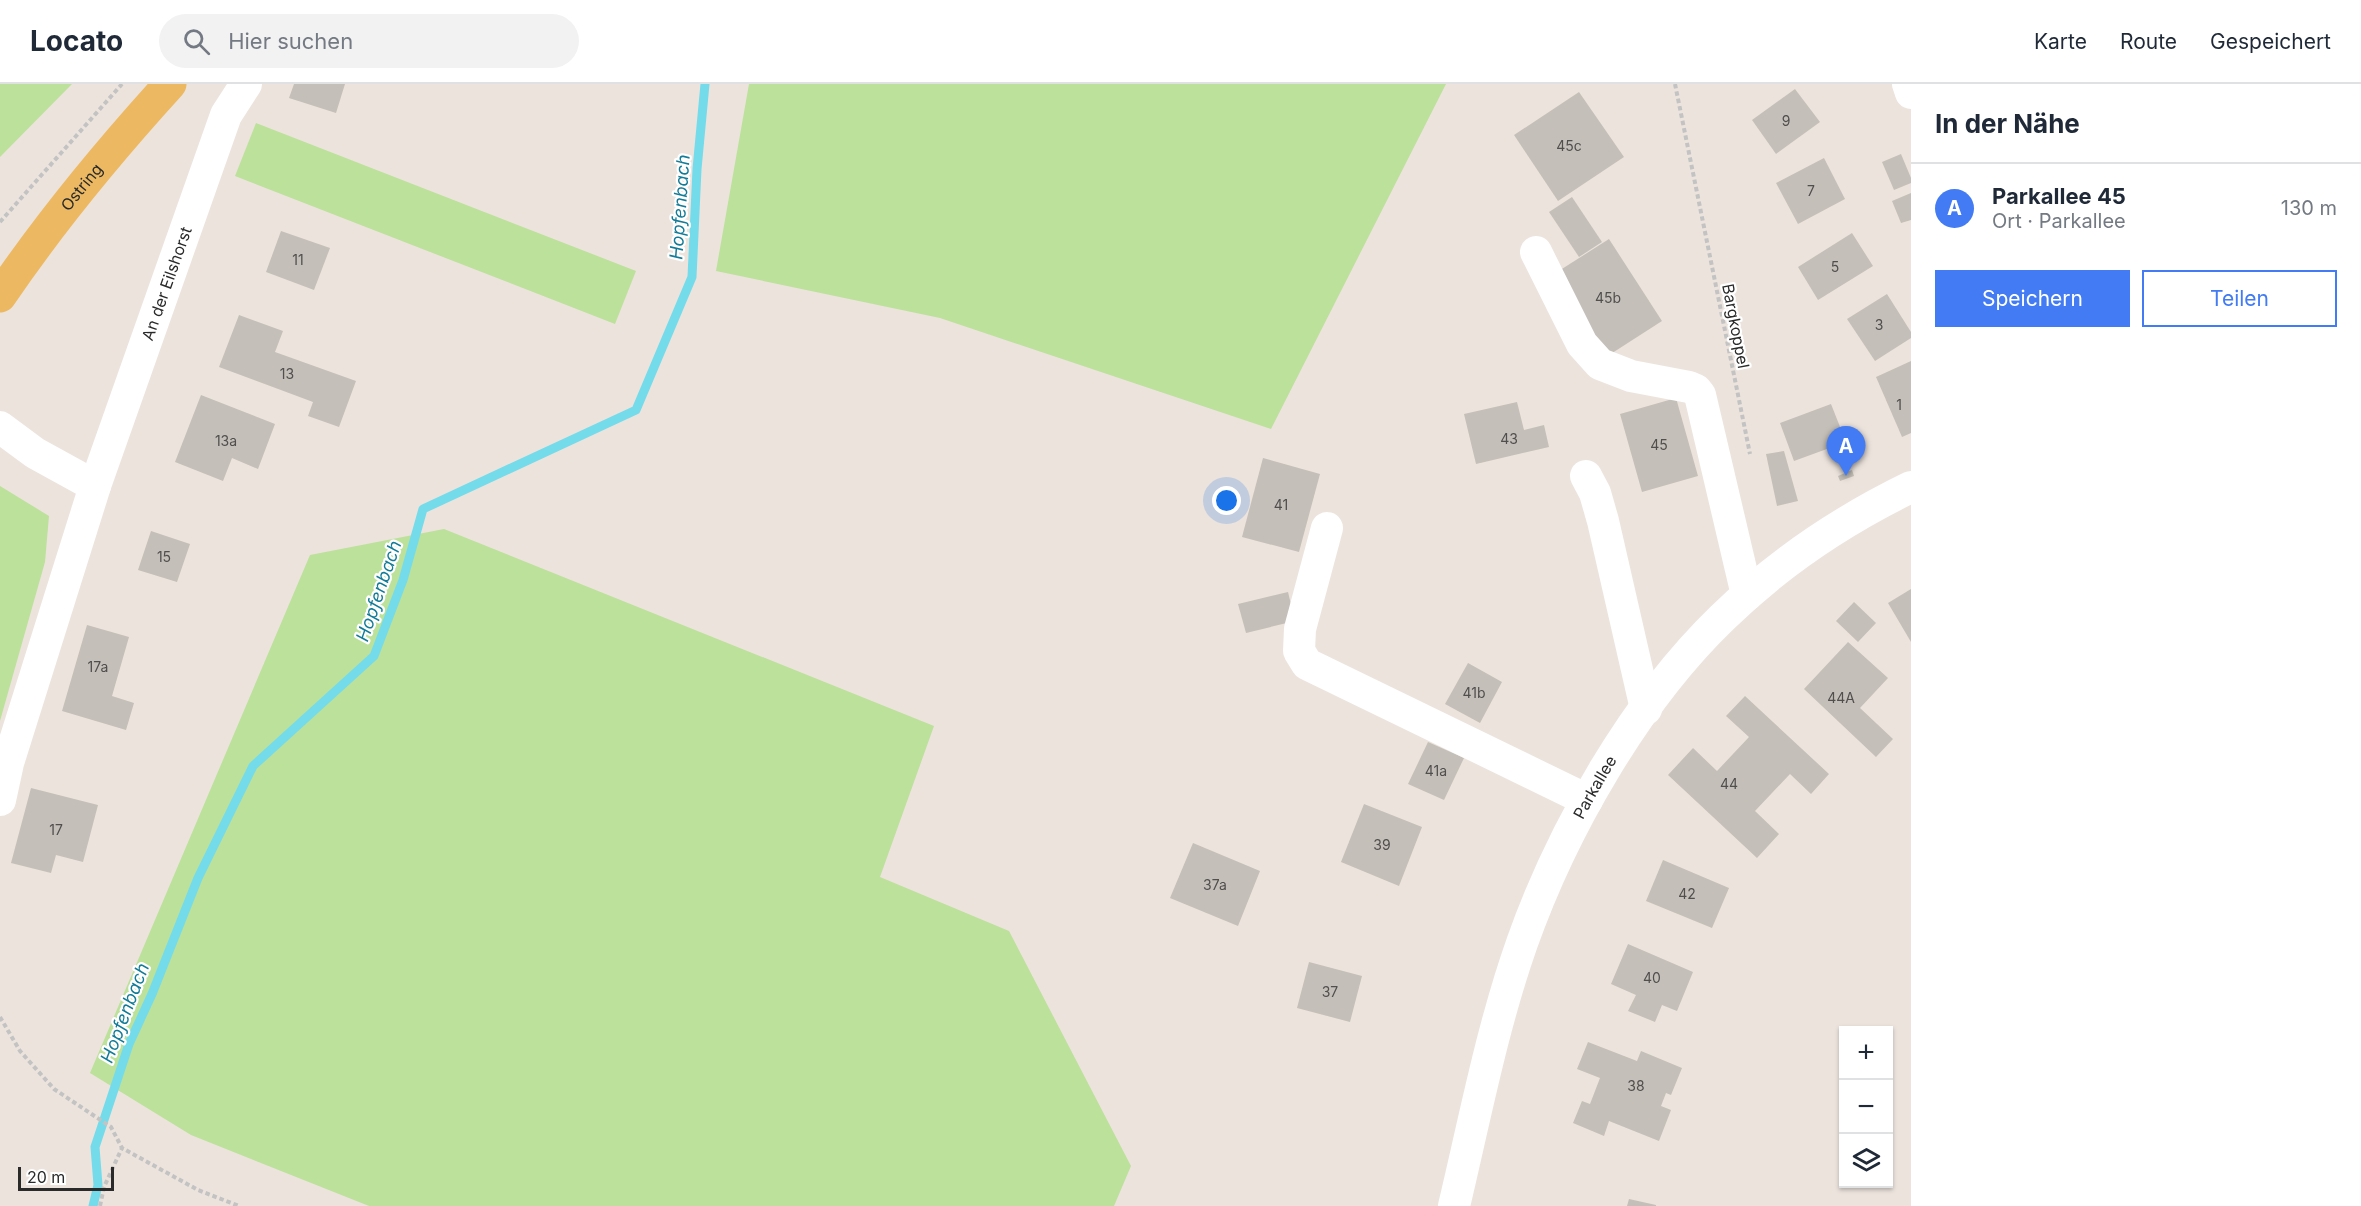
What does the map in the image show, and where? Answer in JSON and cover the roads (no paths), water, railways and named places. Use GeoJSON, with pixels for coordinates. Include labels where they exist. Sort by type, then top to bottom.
{"type":"FeatureCollection","features":[{"type":"Feature","properties":{"kind":"main road","name":"Ostring"},"geometry":{"type":"LineString","coordinates":[[0,296],[59,215],[123,136],[170,84]]}},
{"type":"Feature","properties":{"kind":"street","name":"An der Eilshorst"},"geometry":{"type":"LineString","coordinates":[[0,800],[8,763],[95,486],[226,115],[246,84]]}},
{"type":"Feature","properties":{"kind":"street"},"geometry":{"type":"LineString","coordinates":[[1908,84],[1911,93]]}},
{"type":"Feature","properties":{"kind":"street"},"geometry":{"type":"LineString","coordinates":[[1536,252],[1582,345],[1600,364],[1631,376],[1689,387],[1700,395],[1747,595]]}},
{"type":"Feature","properties":{"kind":"street"},"geometry":{"type":"LineString","coordinates":[[0,427],[35,453],[95,486]]}},
{"type":"Feature","properties":{"kind":"street"},"geometry":{"type":"LineString","coordinates":[[1586,476],[1595,494],[1603,521],[1646,709]]}},
{"type":"Feature","properties":{"kind":"street","name":"Parkallee"},"geometry":{"type":"LineString","coordinates":[[1454,1206],[1496,1033],[1519,954],[1549,877],[1587,800],[1617,750],[1691,651],[1717,622],[1747,595],[1824,537],[1911,487]]}},
{"type":"Feature","properties":{"kind":"street"},"geometry":{"type":"LineString","coordinates":[[1327,528],[1300,628],[1299,651],[1307,664],[1587,800]]}},
{"type":"Feature","properties":{"kind":"waterway","name":"Hopfenbach"},"geometry":{"type":"LineString","coordinates":[[93,1206],[98,1185],[95,1147],[129,1044],[152,994],[198,878],[253,766],[374,656],[403,580],[423,509],[636,410],[692,277],[697,169],[705,84]]}},
{"type":"Feature","properties":{"kind":"place","name":"Parkallee 45"},"geometry":{"type":"Point","coordinates":[1846,476]}}]}
